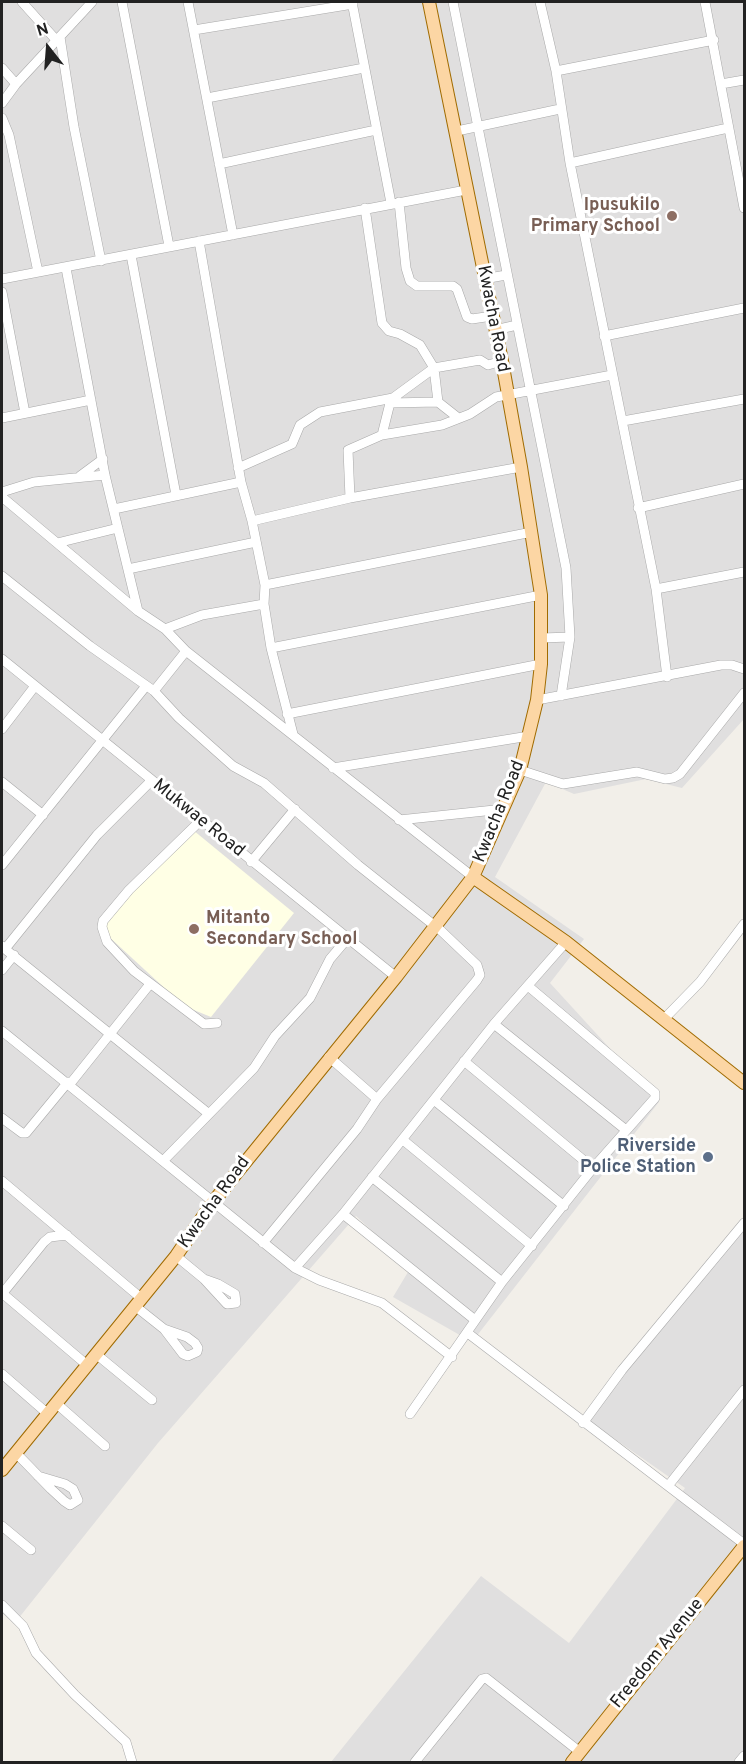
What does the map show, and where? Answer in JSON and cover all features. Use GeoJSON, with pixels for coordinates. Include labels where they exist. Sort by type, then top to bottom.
{"type":"FeatureCollection","features":[{"type":"Feature","properties":{"kind":"main road","name":"Kwacha Road"},"geometry":{"type":"LineString","coordinates":[[2,1470],[176,1256],[213,1202],[396,977],[473,877],[504,809],[529,736],[537,700],[541,664],[541,595],[502,361],[430,2]]}},
{"type":"Feature","properties":{"kind":"main road"},"geometry":{"type":"LineString","coordinates":[[473,877],[566,942],[744,1083]]}},
{"type":"Feature","properties":{"kind":"main road","name":"Freedom Avenue"},"geometry":{"type":"LineString","coordinates":[[576,1757],[744,1545]]}},
{"type":"Feature","properties":{"kind":"street"},"geometry":{"type":"LineString","coordinates":[[22,2],[59,39],[101,261]]}},
{"type":"Feature","properties":{"kind":"street"},"geometry":{"type":"LineString","coordinates":[[2,103],[16,84],[92,2]]}},
{"type":"Feature","properties":{"kind":"street"},"geometry":{"type":"LineString","coordinates":[[122,2],[169,246]]}},
{"type":"Feature","properties":{"kind":"street"},"geometry":{"type":"LineString","coordinates":[[188,2],[233,235]]}},
{"type":"Feature","properties":{"kind":"street"},"geometry":{"type":"LineString","coordinates":[[453,2],[566,567],[570,637],[561,696]]}},
{"type":"Feature","properties":{"kind":"street"},"geometry":{"type":"LineString","coordinates":[[540,2],[556,71],[570,164],[656,589],[667,676]]}},
{"type":"Feature","properties":{"kind":"street"},"geometry":{"type":"LineString","coordinates":[[705,2],[714,40],[728,128],[741,173],[744,208]]}},
{"type":"Feature","properties":{"kind":"street"},"geometry":{"type":"LineString","coordinates":[[194,30],[352,3],[376,130],[395,202],[410,281],[417,286],[453,286],[457,289],[467,317],[472,320],[492,316]]}},
{"type":"Feature","properties":{"kind":"street"},"geometry":{"type":"LineString","coordinates":[[556,71],[714,40]]}},
{"type":"Feature","properties":{"kind":"street"},"geometry":{"type":"LineString","coordinates":[[2,68],[16,84]]}},
{"type":"Feature","properties":{"kind":"street"},"geometry":{"type":"LineString","coordinates":[[207,98],[364,68]]}},
{"type":"Feature","properties":{"kind":"street"},"geometry":{"type":"LineString","coordinates":[[721,84],[744,80]]}},
{"type":"Feature","properties":{"kind":"street"},"geometry":{"type":"LineString","coordinates":[[457,131],[560,109]]}},
{"type":"Feature","properties":{"kind":"street"},"geometry":{"type":"LineString","coordinates":[[2,118],[9,135],[38,272]]}},
{"type":"Feature","properties":{"kind":"street"},"geometry":{"type":"LineString","coordinates":[[570,164],[728,128]]}},
{"type":"Feature","properties":{"kind":"street"},"geometry":{"type":"LineString","coordinates":[[219,164],[376,130]]}},
{"type":"Feature","properties":{"kind":"street"},"geometry":{"type":"LineString","coordinates":[[2,279],[466,190]]}},
{"type":"Feature","properties":{"kind":"street"},"geometry":{"type":"LineString","coordinates":[[365,208],[382,322],[389,331],[420,345],[434,368],[438,402]]}},
{"type":"Feature","properties":{"kind":"street"},"geometry":{"type":"LineString","coordinates":[[199,241],[238,468],[265,585],[264,604],[271,648],[293,734]]}},
{"type":"Feature","properties":{"kind":"street"},"geometry":{"type":"LineString","coordinates":[[131,255],[176,495]]}},
{"type":"Feature","properties":{"kind":"street"},"geometry":{"type":"LineString","coordinates":[[66,268],[105,475],[138,611]]}},
{"type":"Feature","properties":{"kind":"street"},"geometry":{"type":"LineString","coordinates":[[484,279],[506,275]]}},
{"type":"Feature","properties":{"kind":"street"},"geometry":{"type":"LineString","coordinates":[[2,292],[25,413]]}},
{"type":"Feature","properties":{"kind":"street"},"geometry":{"type":"LineString","coordinates":[[604,336],[744,308]]}},
{"type":"Feature","properties":{"kind":"street"},"geometry":{"type":"LineString","coordinates":[[495,330],[517,325]]}},
{"type":"Feature","properties":{"kind":"street"},"geometry":{"type":"LineString","coordinates":[[382,435],[393,400],[434,368],[480,360],[488,365],[502,361]]}},
{"type":"Feature","properties":{"kind":"street"},"geometry":{"type":"LineString","coordinates":[[350,498],[348,450],[382,435],[425,429],[470,414],[493,398],[507,394],[612,375]]}},
{"type":"Feature","properties":{"kind":"street"},"geometry":{"type":"LineString","coordinates":[[623,421],[744,399]]}},
{"type":"Feature","properties":{"kind":"street"},"geometry":{"type":"LineString","coordinates":[[2,418],[91,400]]}},
{"type":"Feature","properties":{"kind":"street"},"geometry":{"type":"LineString","coordinates":[[238,468],[292,444],[300,425],[320,412],[393,400],[438,402],[457,417]]}},
{"type":"Feature","properties":{"kind":"street"},"geometry":{"type":"LineString","coordinates":[[78,477],[103,459]]}},
{"type":"Feature","properties":{"kind":"street"},"geometry":{"type":"LineString","coordinates":[[252,521],[350,498],[521,467]]}},
{"type":"Feature","properties":{"kind":"street"},"geometry":{"type":"LineString","coordinates":[[2,492],[34,482],[105,475]]}},
{"type":"Feature","properties":{"kind":"street"},"geometry":{"type":"LineString","coordinates":[[114,509],[241,483]]}},
{"type":"Feature","properties":{"kind":"street"},"geometry":{"type":"LineString","coordinates":[[638,508],[744,484]]}},
{"type":"Feature","properties":{"kind":"street"},"geometry":{"type":"LineString","coordinates":[[2,497],[138,611],[165,629],[186,651],[473,877]]}},
{"type":"Feature","properties":{"kind":"street"},"geometry":{"type":"LineString","coordinates":[[57,543],[118,528]]}},
{"type":"Feature","properties":{"kind":"street"},"geometry":{"type":"LineString","coordinates":[[265,585],[532,532]]}},
{"type":"Feature","properties":{"kind":"street"},"geometry":{"type":"LineString","coordinates":[[128,569],[256,542]]}},
{"type":"Feature","properties":{"kind":"street"},"geometry":{"type":"LineString","coordinates":[[656,589],[744,572]]}},
{"type":"Feature","properties":{"kind":"street"},"geometry":{"type":"LineString","coordinates":[[2,576],[90,646],[150,689],[233,766],[264,783],[358,866],[436,926],[477,965],[480,975],[377,1099],[357,1129],[263,1243]]}},
{"type":"Feature","properties":{"kind":"street"},"geometry":{"type":"LineString","coordinates":[[271,648],[541,595]]}},
{"type":"Feature","properties":{"kind":"street"},"geometry":{"type":"LineString","coordinates":[[165,629],[202,615],[264,604]]}},
{"type":"Feature","properties":{"kind":"street"},"geometry":{"type":"LineString","coordinates":[[542,638],[570,637]]}},
{"type":"Feature","properties":{"kind":"street"},"geometry":{"type":"LineString","coordinates":[[2,865],[101,741],[186,651]]}},
{"type":"Feature","properties":{"kind":"street","name":"Mukwae Road"},"geometry":{"type":"LineString","coordinates":[[2,659],[396,977]]}},
{"type":"Feature","properties":{"kind":"street"},"geometry":{"type":"LineString","coordinates":[[287,714],[541,664]]}},
{"type":"Feature","properties":{"kind":"street"},"geometry":{"type":"LineString","coordinates":[[537,700],[721,665],[732,665],[744,669]]}},
{"type":"Feature","properties":{"kind":"street"},"geometry":{"type":"LineString","coordinates":[[2,729],[34,686]]}},
{"type":"Feature","properties":{"kind":"street"},"geometry":{"type":"LineString","coordinates":[[519,770],[563,784],[637,772],[665,779],[673,778],[680,774],[744,693]]}},
{"type":"Feature","properties":{"kind":"street"},"geometry":{"type":"LineString","coordinates":[[333,768],[529,736]]}},
{"type":"Feature","properties":{"kind":"street"},"geometry":{"type":"LineString","coordinates":[[151,781],[97,835],[3,947],[209,1114]]}},
{"type":"Feature","properties":{"kind":"street"},"geometry":{"type":"LineString","coordinates":[[2,782],[43,814]]}},
{"type":"Feature","properties":{"kind":"street"},"geometry":{"type":"LineString","coordinates":[[251,862],[295,809]]}},
{"type":"Feature","properties":{"kind":"street"},"geometry":{"type":"LineString","coordinates":[[399,820],[504,809]]}},
{"type":"Feature","properties":{"kind":"street"},"geometry":{"type":"LineString","coordinates":[[201,820],[129,890],[103,921],[103,936],[150,984],[204,1024],[217,1023]]}},
{"type":"Feature","properties":{"kind":"street"},"geometry":{"type":"LineString","coordinates":[[664,1019],[700,982],[744,924]]}},
{"type":"Feature","properties":{"kind":"street"},"geometry":{"type":"LineString","coordinates":[[164,1161],[254,1068],[275,1036],[310,998],[330,959],[347,939]]}},
{"type":"Feature","properties":{"kind":"street"},"geometry":{"type":"LineString","coordinates":[[296,1268],[404,1140],[494,1024],[566,942]]}},
{"type":"Feature","properties":{"kind":"street"},"geometry":{"type":"LineString","coordinates":[[2,970],[14,955]]}},
{"type":"Feature","properties":{"kind":"street"},"geometry":{"type":"LineString","coordinates":[[2,1118],[22,1133],[26,1133],[150,984]]}},
{"type":"Feature","properties":{"kind":"street"},"geometry":{"type":"LineString","coordinates":[[410,1414],[469,1334],[475,1320],[502,1282],[593,1168],[655,1098],[655,1093],[528,986]]}},
{"type":"Feature","properties":{"kind":"street"},"geometry":{"type":"LineString","coordinates":[[494,1024],[627,1130]]}},
{"type":"Feature","properties":{"kind":"street"},"geometry":{"type":"LineString","coordinates":[[2,1031],[296,1268],[319,1280],[382,1303],[452,1357]]}},
{"type":"Feature","properties":{"kind":"street"},"geometry":{"type":"LineString","coordinates":[[329,1057],[377,1099]]}},
{"type":"Feature","properties":{"kind":"street"},"geometry":{"type":"LineString","coordinates":[[464,1062],[593,1168]]}},
{"type":"Feature","properties":{"kind":"street"},"geometry":{"type":"LineString","coordinates":[[434,1100],[564,1206]]}},
{"type":"Feature","properties":{"kind":"street"},"geometry":{"type":"LineString","coordinates":[[404,1140],[532,1246]]}},
{"type":"Feature","properties":{"kind":"street"},"geometry":{"type":"LineString","coordinates":[[372,1177],[502,1282]]}},
{"type":"Feature","properties":{"kind":"street"},"geometry":{"type":"LineString","coordinates":[[2,1181],[67,1235],[164,1329]]}},
{"type":"Feature","properties":{"kind":"street"},"geometry":{"type":"LineString","coordinates":[[343,1214],[475,1320]]}},
{"type":"Feature","properties":{"kind":"street"},"geometry":{"type":"LineString","coordinates":[[583,1423],[622,1370],[744,1223]]}},
{"type":"Feature","properties":{"kind":"street"},"geometry":{"type":"LineString","coordinates":[[67,1235],[50,1237],[44,1242],[2,1293],[87,1365]]}},
{"type":"Feature","properties":{"kind":"street"},"geometry":{"type":"LineString","coordinates":[[176,1256],[204,1279]]}},
{"type":"Feature","properties":{"kind":"street"},"geometry":{"type":"LineString","coordinates":[[469,1334],[744,1545]]}},
{"type":"Feature","properties":{"kind":"street"},"geometry":{"type":"LineString","coordinates":[[96,1354],[152,1400]]}},
{"type":"Feature","properties":{"kind":"street"},"geometry":{"type":"LineString","coordinates":[[2,1374],[105,1446]]}},
{"type":"Feature","properties":{"kind":"street"},"geometry":{"type":"LineString","coordinates":[[668,1486],[744,1390]]}},
{"type":"Feature","properties":{"kind":"street"},"geometry":{"type":"LineString","coordinates":[[16,1453],[38,1476]]}},
{"type":"Feature","properties":{"kind":"street"},"geometry":{"type":"LineString","coordinates":[[2,1526],[31,1550]]}},
{"type":"Feature","properties":{"kind":"street"},"geometry":{"type":"LineString","coordinates":[[2,1605],[23,1626],[36,1653],[75,1695],[126,1742],[132,1762]]}},
{"type":"Feature","properties":{"kind":"street"},"geometry":{"type":"LineString","coordinates":[[415,1762],[482,1679],[486,1678],[576,1757]]}},
{"type":"Feature","properties":{"kind":"street"},"geometry":{"type":"LineString","coordinates":[[739,1762],[744,1756]]}},
{"type":"Feature","properties":{"kind":"shaded area"},"geometry":{"type":"Polygon","coordinates":[[[2,2],[744,2],[744,719],[682,788],[646,779],[574,794],[546,782],[495,877],[584,939],[550,983],[659,1102],[472,1342],[393,1297],[411,1267],[356,1216],[158,1443],[14,1624],[2,1613],[2,2]]]}},
{"type":"Feature","properties":{"kind":"shaded area","name":"Mitanto Secondary School"},"geometry":{"type":"Polygon","coordinates":[[[193,830],[294,913],[211,1017],[184,1006],[107,935],[106,924],[110,914],[193,830]]]}},
{"type":"Feature","properties":{"kind":"shaded area"},"geometry":{"type":"Polygon","coordinates":[[[744,1218],[744,1762],[331,1762],[481,1576],[569,1643],[685,1488],[589,1421],[744,1218]]]}},
{"type":"Feature","properties":{"kind":"place","name":"Ipusukilo Primary School"},"geometry":{"type":"Point","coordinates":[672,216]}},
{"type":"Feature","properties":{"kind":"place","name":"Mitanto Secondary School"},"geometry":{"type":"Point","coordinates":[194,929]}},
{"type":"Feature","properties":{"kind":"place","name":"Riverside Police Station"},"geometry":{"type":"Point","coordinates":[708,1157]}}]}
